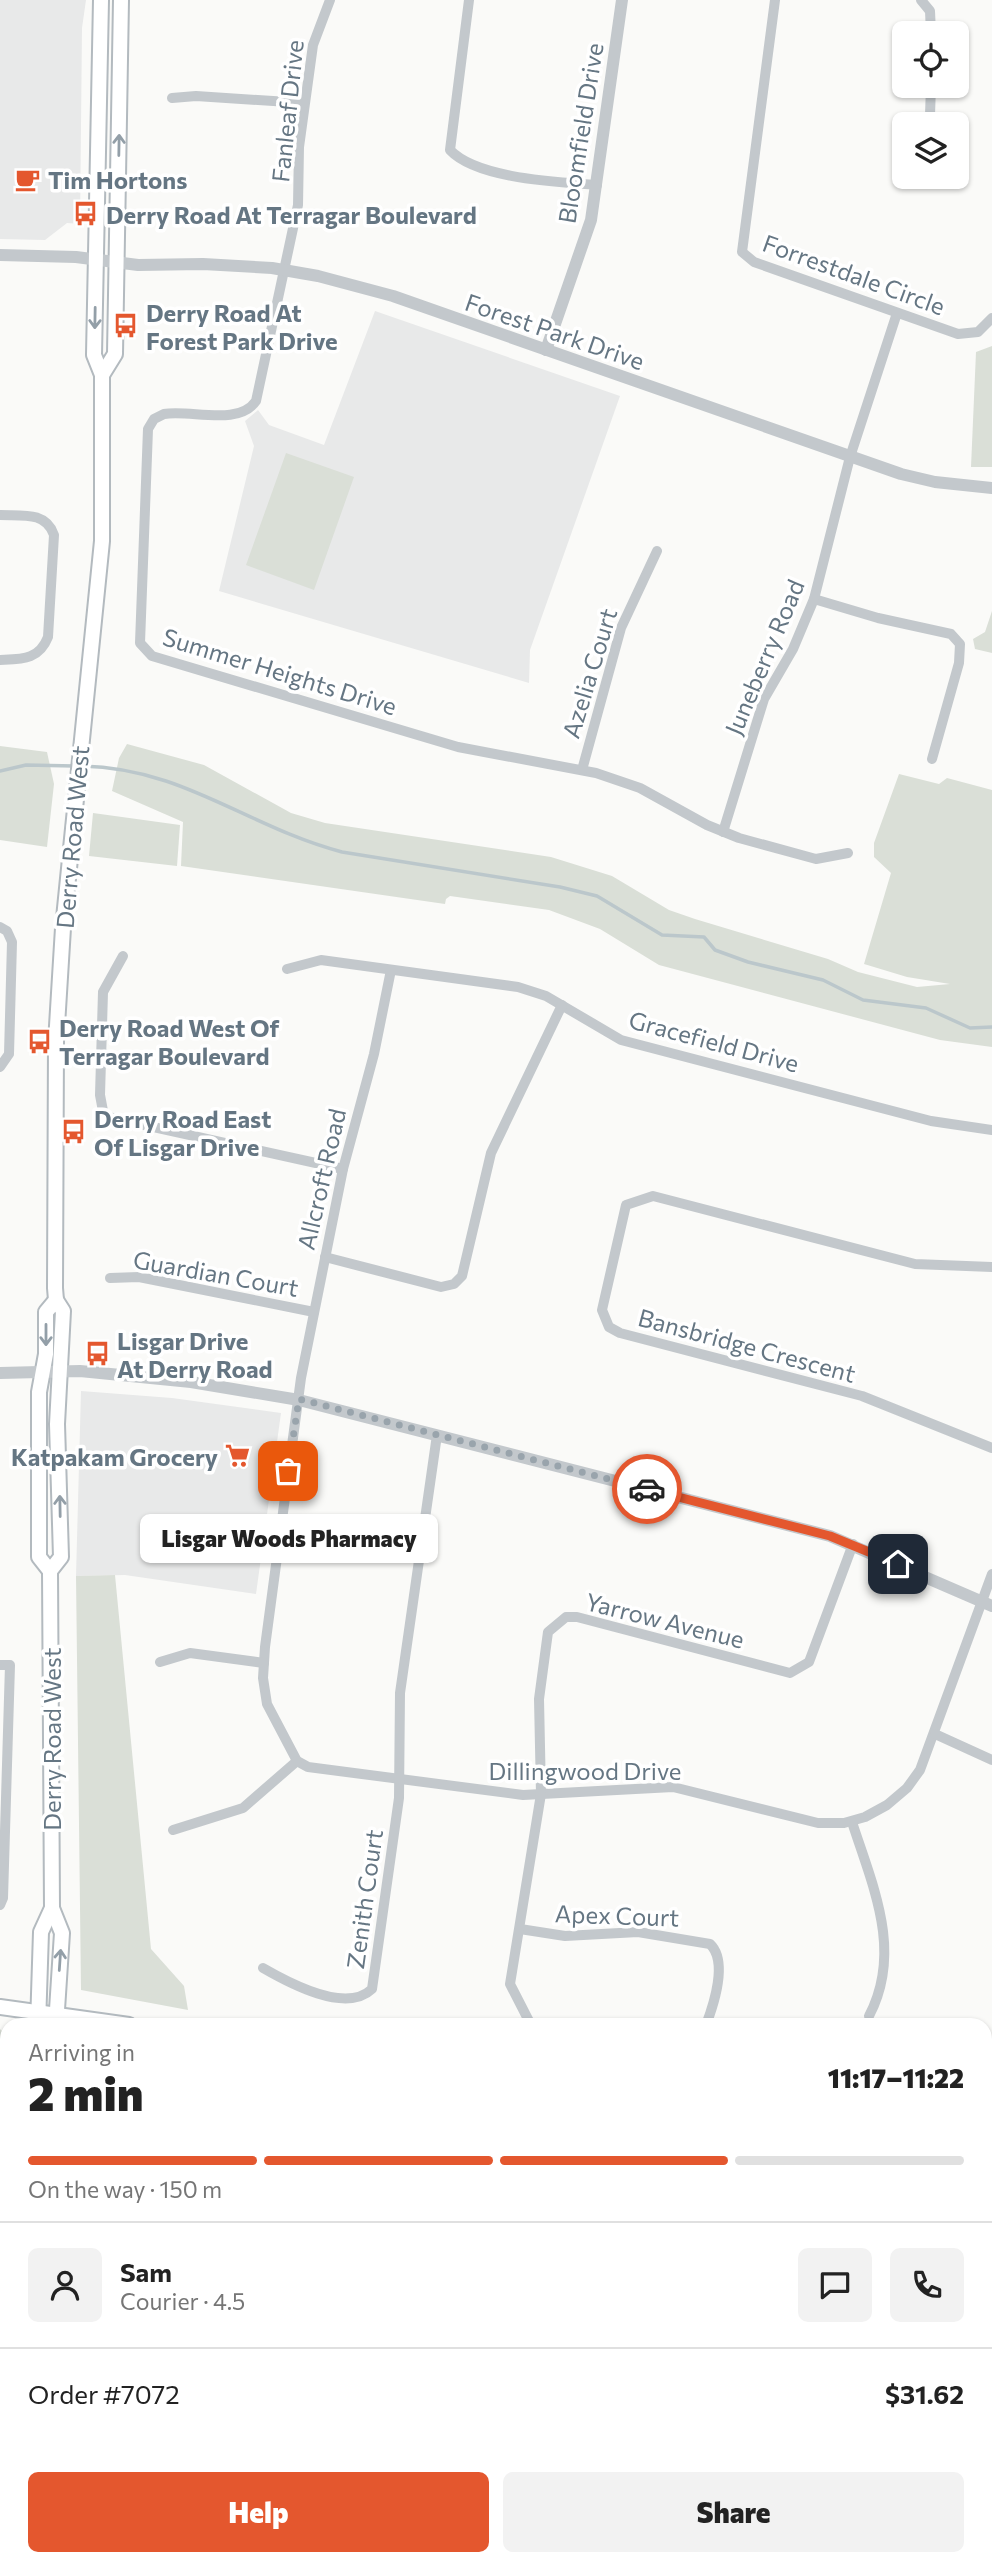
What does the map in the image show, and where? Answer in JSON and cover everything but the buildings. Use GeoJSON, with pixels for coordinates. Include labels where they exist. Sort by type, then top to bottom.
{"type":"FeatureCollection","features":[{"type":"Feature","properties":{"kind":"main road","name":"Derry Road West"},"geometry":{"type":"LineString","coordinates":[[50,1571],[61,1557],[57,1424],[62,1372],[63,1311],[56,1300],[56,1042],[63,928],[102,541],[102,375],[94,355],[102,0]]}},
{"type":"Feature","properties":{"kind":"main road","name":"Derry Road West"},"geometry":{"type":"LineString","coordinates":[[102,375],[115,354],[121,0]]}},
{"type":"Feature","properties":{"kind":"main road","name":"Derry Road West"},"geometry":{"type":"LineString","coordinates":[[56,1300],[46,1312],[43,1373],[39,1392],[39,1557],[50,1571],[52,1908],[62,1933],[57,2018]]}},
{"type":"Feature","properties":{"kind":"main road","name":"Derry Road West"},"geometry":{"type":"LineString","coordinates":[[38,2018],[41,1932],[52,1908]]}},
{"type":"Feature","properties":{"kind":"main road"},"geometry":{"type":"LineString","coordinates":[[0,2007],[38,2018]]}},
{"type":"Feature","properties":{"kind":"street","name":"Fanleaf Drive"},"geometry":{"type":"LineString","coordinates":[[286,270],[299,195],[299,147],[313,46],[330,0]]}},
{"type":"Feature","properties":{"kind":"street"},"geometry":{"type":"LineString","coordinates":[[469,0],[450,150],[463,161],[492,170],[597,185]]}},
{"type":"Feature","properties":{"kind":"street","name":"Bloomfield Drive"},"geometry":{"type":"LineString","coordinates":[[546,350],[588,230],[597,185],[622,0]]}},
{"type":"Feature","properties":{"kind":"street","name":"Forrestdale Circle"},"geometry":{"type":"LineString","coordinates":[[775,0],[742,252],[754,262],[897,313],[968,335],[984,328],[992,318]]}},
{"type":"Feature","properties":{"kind":"street"},"geometry":{"type":"LineString","coordinates":[[921,0],[930,12],[930,21]]}},
{"type":"Feature","properties":{"kind":"street"},"geometry":{"type":"LineString","coordinates":[[172,98],[195,96],[304,103]]}},
{"type":"Feature","properties":{"kind":"street","name":"Forest Park Drive"},"geometry":{"type":"LineString","coordinates":[[0,255],[117,262],[243,265],[286,270],[383,293],[917,478],[992,488]]}},
{"type":"Feature","properties":{"kind":"street","name":"Summer Heights Drive"},"geometry":{"type":"LineString","coordinates":[[286,270],[253,405],[234,414],[164,414],[154,419],[148,429],[140,643],[152,656],[458,747],[582,770]]}},
{"type":"Feature","properties":{"kind":"street","name":"Juneberry Road"},"geometry":{"type":"LineString","coordinates":[[723,832],[764,699],[793,649],[814,599],[850,457],[897,313]]}},
{"type":"Feature","properties":{"kind":"street"},"geometry":{"type":"LineString","coordinates":[[0,515],[39,517],[47,522],[54,536],[48,637],[45,646],[27,659],[0,660]]}},
{"type":"Feature","properties":{"kind":"street","name":"Azelia Court"},"geometry":{"type":"LineString","coordinates":[[582,770],[621,628],[657,551]]}},
{"type":"Feature","properties":{"kind":"street"},"geometry":{"type":"LineString","coordinates":[[814,599],[878,618],[943,630],[957,639],[961,651],[959,663],[932,759]]}},
{"type":"Feature","properties":{"kind":"street"},"geometry":{"type":"LineString","coordinates":[[582,770],[640,788],[723,832],[816,859],[848,853]]}},
{"type":"Feature","properties":{"kind":"street"},"geometry":{"type":"LineString","coordinates":[[0,927],[7,931],[12,942],[9,1054],[0,1068]]}},
{"type":"Feature","properties":{"kind":"street"},"geometry":{"type":"LineString","coordinates":[[123,956],[103,992],[100,1096],[103,1111],[108,1116],[343,1169]]}},
{"type":"Feature","properties":{"kind":"street","name":"Gracefield Drive"},"geometry":{"type":"LineString","coordinates":[[287,969],[321,960],[518,987],[562,1005],[621,1040],[931,1121],[992,1130]]}},
{"type":"Feature","properties":{"kind":"street","name":"Allcroft Road"},"geometry":{"type":"LineString","coordinates":[[299,1399],[343,1169],[374,1054],[391,970]]}},
{"type":"Feature","properties":{"kind":"street"},"geometry":{"type":"LineString","coordinates":[[325,1256],[441,1287],[454,1284],[463,1276],[491,1153],[562,1005]]}},
{"type":"Feature","properties":{"kind":"street","name":"Bansbridge Crescent"},"geometry":{"type":"LineString","coordinates":[[992,1268],[915,1264],[653,1196],[626,1205],[602,1310],[610,1327],[620,1333],[862,1396],[992,1448]]}},
{"type":"Feature","properties":{"kind":"street","name":"Guardian Court"},"geometry":{"type":"LineString","coordinates":[[110,1278],[139,1277],[314,1312]]}},
{"type":"Feature","properties":{"kind":"street"},"geometry":{"type":"LineString","coordinates":[[0,1373],[62,1372],[191,1382],[299,1399],[853,1544],[987,1604],[992,1574]]}},
{"type":"Feature","properties":{"kind":"street"},"geometry":{"type":"LineString","coordinates":[[173,1830],[243,1808],[297,1761],[267,1704],[264,1663],[299,1399]]}},
{"type":"Feature","properties":{"kind":"street"},"geometry":{"type":"LineString","coordinates":[[400,1780],[400,1693],[437,1435]]}},
{"type":"Feature","properties":{"kind":"street","name":"Yarrow Avenue"},"geometry":{"type":"LineString","coordinates":[[541,1794],[539,1699],[548,1632],[555,1624],[566,1617],[576,1618],[790,1673],[809,1662],[853,1544]]}},
{"type":"Feature","properties":{"kind":"street","name":"Dillingwood Drive"},"geometry":{"type":"LineString","coordinates":[[297,1761],[309,1767],[485,1792],[541,1794],[673,1787],[818,1822],[852,1822],[876,1812],[907,1788],[920,1770],[987,1604]]}},
{"type":"Feature","properties":{"kind":"street"},"geometry":{"type":"LineString","coordinates":[[160,1662],[190,1653],[264,1663]]}},
{"type":"Feature","properties":{"kind":"street"},"geometry":{"type":"LineString","coordinates":[[0,1665],[10,1665],[2,1811],[4,1898],[0,1905]]}},
{"type":"Feature","properties":{"kind":"street"},"geometry":{"type":"LineString","coordinates":[[934,1734],[992,1760]]}},
{"type":"Feature","properties":{"kind":"street","name":"Zenith Court"},"geometry":{"type":"LineString","coordinates":[[264,1968],[297,1988],[347,1998],[357,1999],[372,1989],[400,1780]]}},
{"type":"Feature","properties":{"kind":"street"},"geometry":{"type":"LineString","coordinates":[[527,2018],[510,1984],[541,1794]]}},
{"type":"Feature","properties":{"kind":"street"},"geometry":{"type":"LineString","coordinates":[[852,1822],[880,1912],[885,1943],[884,1982],[869,2016]]}},
{"type":"Feature","properties":{"kind":"street","name":"Apex Court"},"geometry":{"type":"LineString","coordinates":[[520,1928],[565,1936],[638,1932],[710,1944],[719,1959],[709,2018]]}},
{"type":"Feature","properties":{"kind":"shaded area"},"geometry":{"type":"Polygon","coordinates":[[[0,0],[86,0],[82,28],[80,224],[67,223],[45,240],[0,239],[0,0]]]}},
{"type":"Feature","properties":{"kind":"shaded area"},"geometry":{"type":"Polygon","coordinates":[[[375,311],[620,396],[530,650],[529,683],[219,591],[254,446],[245,421],[258,410],[269,425],[324,445],[375,311]]]}},
{"type":"Feature","properties":{"kind":"shaded area"},"geometry":{"type":"Polygon","coordinates":[[[992,346],[992,467],[971,467],[976,352],[992,346]]]}},
{"type":"Feature","properties":{"kind":"shaded area"},"geometry":{"type":"Polygon","coordinates":[[[286,453],[354,477],[314,590],[246,565],[286,453]]]}},
{"type":"Feature","properties":{"kind":"shaded area"},"geometry":{"type":"Polygon","coordinates":[[[992,611],[992,653],[975,649],[973,639],[985,632],[992,611]]]}},
{"type":"Feature","properties":{"kind":"shaded area"},"geometry":{"type":"Polygon","coordinates":[[[127,744],[204,765],[291,813],[325,823],[551,857],[612,876],[669,910],[828,959],[858,972],[917,987],[950,984],[907,977],[864,964],[891,873],[874,857],[874,843],[899,774],[939,784],[947,778],[992,790],[992,1047],[940,1040],[659,965],[600,929],[549,910],[450,896],[445,904],[181,866],[183,822],[112,791],[119,758],[127,744]]]}},
{"type":"Feature","properties":{"kind":"shaded area"},"geometry":{"type":"Polygon","coordinates":[[[0,746],[47,752],[54,784],[47,847],[0,840],[0,746]]]}},
{"type":"Feature","properties":{"kind":"shaded area"},"geometry":{"type":"Polygon","coordinates":[[[93,813],[180,825],[177,866],[89,856],[93,813]]]}},
{"type":"Feature","properties":{"kind":"shaded area"},"geometry":{"type":"Polygon","coordinates":[[[81,1391],[172,1398],[281,1413],[256,1594],[125,1575],[76,1576],[81,1391]]]}},
{"type":"Feature","properties":{"kind":"shaded area"},"geometry":{"type":"Polygon","coordinates":[[[115,1575],[151,1949],[184,1986],[188,2010],[81,1990],[76,1576],[115,1575]]]}},
{"type":"Feature","properties":{"kind":"waterway"},"geometry":{"type":"LineString","coordinates":[[0,771],[26,765],[74,766]]}},
{"type":"Feature","properties":{"kind":"waterway"},"geometry":{"type":"LineString","coordinates":[[82,766],[119,769],[184,787],[276,828],[342,852],[560,887],[597,896],[662,935],[704,937],[715,950],[748,962],[823,980],[863,1000],[926,1008],[970,1028],[992,1027]]}},
{"type":"Feature","properties":{"kind":"way so far"},"geometry":{"type":"LineString","coordinates":[[288,1471],[299,1399],[647,1489]]}},
{"type":"Feature","properties":{"kind":"place","name":"Tim Hortons"},"geometry":{"type":"Point","coordinates":[28,179]}},
{"type":"Feature","properties":{"kind":"place","name":"Derry Road At Terragar Boulevard"},"geometry":{"type":"Point","coordinates":[86,214]}},
{"type":"Feature","properties":{"kind":"place","name":"Derry Road At Forest Park Drive"},"geometry":{"type":"Point","coordinates":[126,326]}},
{"type":"Feature","properties":{"kind":"place","name":"Derry Road West Of Terragar Boulevard"},"geometry":{"type":"Point","coordinates":[39,1041]}},
{"type":"Feature","properties":{"kind":"place","name":"Derry Road East Of Lisgar Drive"},"geometry":{"type":"Point","coordinates":[74,1132]}},
{"type":"Feature","properties":{"kind":"place","name":"Lisgar Drive At Derry Road"},"geometry":{"type":"Point","coordinates":[97,1354]}},
{"type":"Feature","properties":{"kind":"place","name":"Katpakam Grocery"},"geometry":{"type":"Point","coordinates":[238,1456]}},
{"type":"Feature","properties":{"kind":"place","name":"Lisgar Woods Pharmacy"},"geometry":{"type":"Point","coordinates":[288,1471]}},
{"type":"Feature","properties":{"kind":"route"},"geometry":{"type":"LineString","coordinates":[[647,1489],[830,1536],[898,1564]]}}]}
